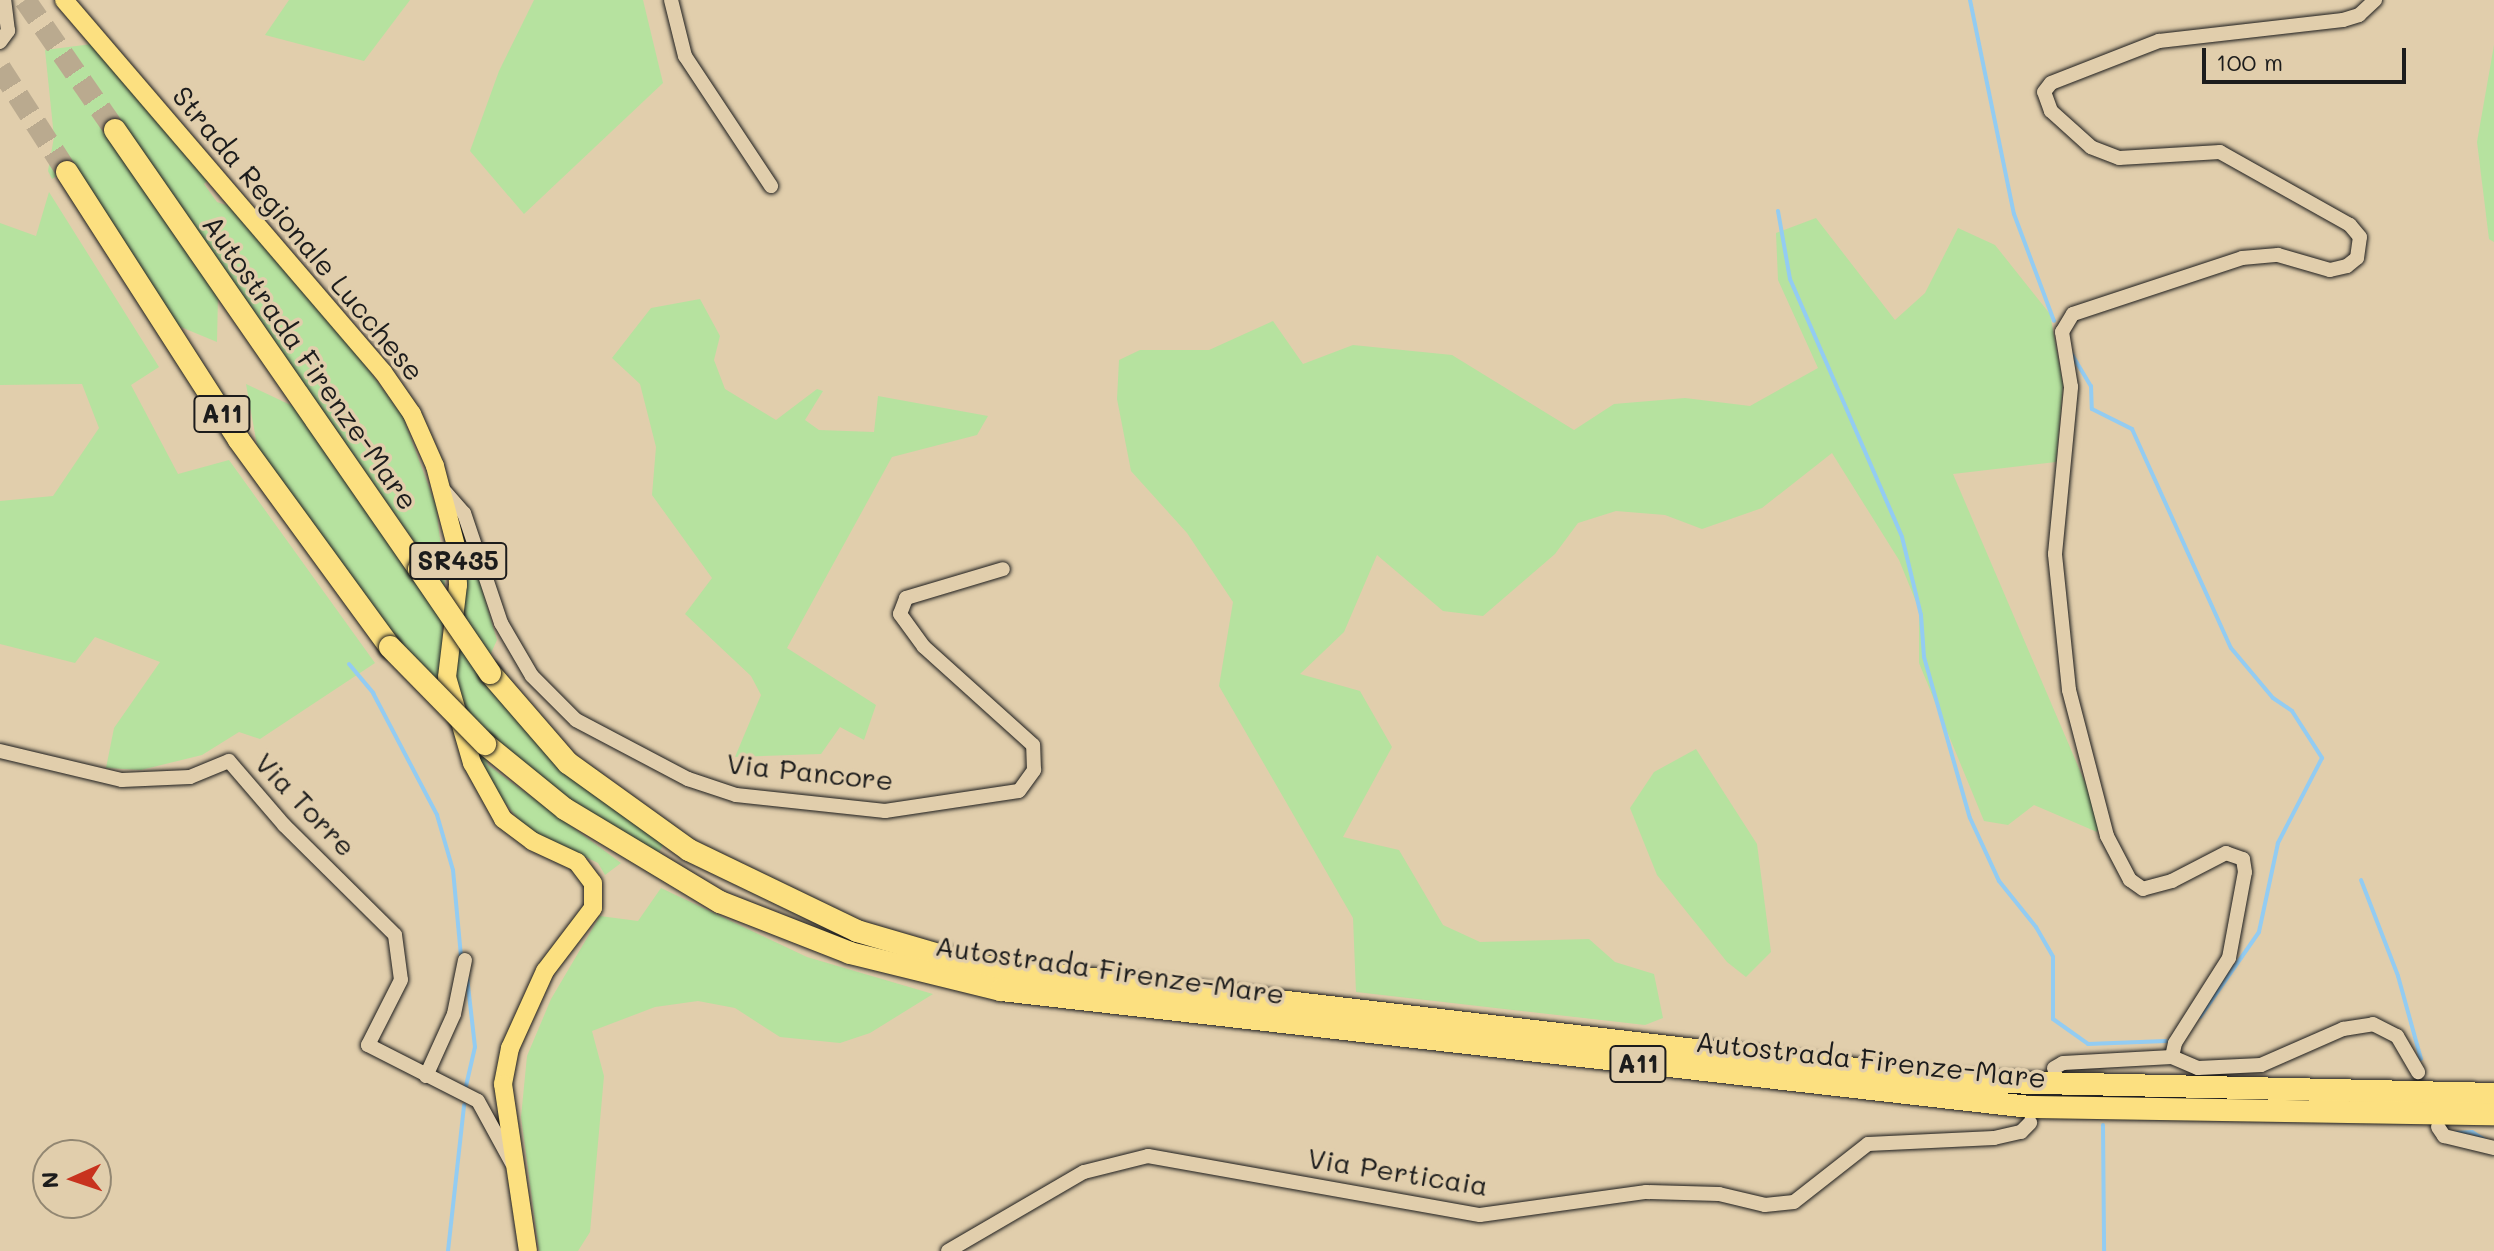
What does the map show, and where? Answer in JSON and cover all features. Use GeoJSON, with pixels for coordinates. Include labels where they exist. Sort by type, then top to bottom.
{"type":"FeatureCollection","features":[{"type":"Feature","properties":{"kind":"highway","name":"Autostrada Firenze-Mare"},"geometry":{"type":"LineString","coordinates":[[115,130],[490,673],[550,745],[652,827],[807,910],[900,946],[973,965],[1959,1081],[2494,1094]]}},
{"type":"Feature","properties":{"kind":"highway","name":"Autostrada Firenze-Mare"},"geometry":{"type":"LineString","coordinates":[[67,172],[246,451],[390,647],[485,744],[565,809],[720,902],[875,961],[1001,990],[2015,1106],[2494,1114]]}},
{"type":"Feature","properties":{"kind":"main road","name":"Strada Regionale Lucchese"},"geometry":{"type":"LineString","coordinates":[[64,0],[383,372],[421,430],[441,486],[459,570],[448,687],[468,754],[503,819],[532,841],[577,862],[588,873],[594,894],[593,908],[545,971],[510,1048],[503,1084],[528,1251]]}},
{"type":"Feature","properties":{"kind":"street"},"geometry":{"type":"LineString","coordinates":[[0,42],[8,31],[4,0]]}},
{"type":"Feature","properties":{"kind":"street"},"geometry":{"type":"LineString","coordinates":[[671,0],[685,56],[771,186]]}},
{"type":"Feature","properties":{"kind":"street"},"geometry":{"type":"LineString","coordinates":[[2172,1057],[2175,1043],[2229,958],[2245,872],[2243,859],[2226,853],[2172,881],[2143,889],[2130,880],[2107,836],[2069,690],[2055,554],[2071,387],[2062,332],[2073,314],[2242,258],[2278,255],[2330,270],[2347,266],[2357,258],[2360,237],[2350,225],[2220,152],[2119,158],[2091,147],[2061,123],[2044,92],[2051,83],[2159,41],[2343,20],[2359,15],[2375,0]]}},
{"type":"Feature","properties":{"kind":"street","name":"Via Pancore"},"geometry":{"type":"LineString","coordinates":[[441,486],[464,513],[501,623],[532,676],[576,720],[688,779],[736,795],[885,811],[1019,791],[1034,770],[1033,745],[942,665],[900,614],[906,598],[1003,569]]}},
{"type":"Feature","properties":{"kind":"street","name":"Via Torre"},"geometry":{"type":"LineString","coordinates":[[0,751],[122,780],[190,777],[229,761],[284,825],[395,935],[401,980],[368,1045],[426,1076]]}},
{"type":"Feature","properties":{"kind":"street"},"geometry":{"type":"LineString","coordinates":[[465,960],[454,1014],[426,1076],[478,1101],[515,1169]]}},
{"type":"Feature","properties":{"kind":"street"},"geometry":{"type":"LineString","coordinates":[[2054,1068],[2063,1063],[2172,1057],[2198,1068],[2261,1065],[2343,1029],[2373,1024],[2397,1036],[2418,1072]]}},
{"type":"Feature","properties":{"kind":"street","name":"Via Perticaia"},"geometry":{"type":"LineString","coordinates":[[948,1251],[1084,1172],[1148,1156],[1480,1215],[1646,1192],[1719,1194],[1765,1205],[1794,1202],[1868,1144],[1994,1138],[2021,1132],[2030,1123]]}},
{"type":"Feature","properties":{"kind":"street"},"geometry":{"type":"LineString","coordinates":[[2438,1127],[2444,1136],[2494,1148]]}},
{"type":"Feature","properties":{"kind":"green space"},"geometry":{"type":"Polygon","coordinates":[[[289,0],[410,0],[364,61],[265,35],[289,0]]]}},
{"type":"Feature","properties":{"kind":"green space"},"geometry":{"type":"Polygon","coordinates":[[[534,0],[643,0],[663,83],[524,214],[470,151],[499,71],[534,0]]]}},
{"type":"Feature","properties":{"kind":"green space"},"geometry":{"type":"Polygon","coordinates":[[[92,44],[208,180],[204,184],[217,202],[229,206],[360,358],[403,417],[436,506],[445,580],[440,687],[401,645],[258,451],[246,384],[297,408],[416,578],[431,566],[122,122],[218,295],[217,342],[176,325],[72,166],[52,179],[48,171],[54,137],[45,50],[92,44]]]}},
{"type":"Feature","properties":{"kind":"green space"},"geometry":{"type":"Polygon","coordinates":[[[2494,45],[2494,242],[2489,239],[2477,142],[2494,45]]]}},
{"type":"Feature","properties":{"kind":"green space"},"geometry":{"type":"Polygon","coordinates":[[[49,192],[159,367],[131,385],[178,474],[229,460],[375,663],[260,739],[239,732],[202,755],[141,770],[106,768],[114,728],[160,662],[95,637],[75,663],[0,644],[0,501],[53,496],[99,428],[82,384],[0,385],[0,223],[36,236],[49,192]]]}},
{"type":"Feature","properties":{"kind":"green space"},"geometry":{"type":"Polygon","coordinates":[[[1816,218],[1895,320],[1925,293],[1958,228],[1995,245],[2050,314],[2063,385],[2056,462],[1953,474],[2102,822],[2097,832],[2034,805],[2008,825],[1984,821],[1919,663],[1919,609],[1899,560],[1832,453],[1762,508],[1702,529],[1665,515],[1616,511],[1578,523],[1555,554],[1483,616],[1443,611],[1377,555],[1344,632],[1300,674],[1360,691],[1392,747],[1343,837],[1399,850],[1443,925],[1480,942],[1589,939],[1615,962],[1654,974],[1663,1018],[1645,1025],[1356,992],[1353,918],[1219,686],[1233,602],[1187,533],[1131,471],[1117,399],[1119,360],[1140,350],[1209,350],[1273,321],[1303,364],[1353,345],[1452,355],[1574,430],[1614,404],[1685,398],[1750,406],[1818,368],[1778,280],[1776,233],[1816,218]]]}},
{"type":"Feature","properties":{"kind":"green space"},"geometry":{"type":"Polygon","coordinates":[[[700,299],[720,336],[714,360],[725,389],[776,420],[817,389],[823,391],[805,420],[819,430],[874,432],[878,396],[988,416],[977,435],[892,457],[787,648],[876,705],[864,740],[840,727],[821,754],[735,757],[761,695],[751,676],[685,614],[712,578],[652,495],[656,447],[640,384],[612,358],[651,308],[700,299]]]}},
{"type":"Feature","properties":{"kind":"green space"},"geometry":{"type":"Polygon","coordinates":[[[469,546],[497,640],[481,675],[573,777],[663,845],[656,858],[566,799],[472,721],[488,765],[621,863],[605,875],[598,863],[527,830],[490,784],[460,708],[455,668],[469,546]]]}},
{"type":"Feature","properties":{"kind":"green space"},"geometry":{"type":"Polygon","coordinates":[[[1696,749],[1757,844],[1771,952],[1746,977],[1727,962],[1657,875],[1630,808],[1654,772],[1696,749]]]}},
{"type":"Feature","properties":{"kind":"green space"},"geometry":{"type":"Polygon","coordinates":[[[661,888],[807,957],[933,994],[870,1033],[840,1043],[780,1037],[735,1008],[698,1001],[655,1007],[592,1031],[604,1076],[590,1232],[578,1251],[539,1251],[521,1117],[527,1056],[551,999],[600,916],[638,921],[661,888]]]}},
{"type":"Feature","properties":{"kind":"waterway"},"geometry":{"type":"LineString","coordinates":[[1970,0],[2014,214],[2054,321]]}},
{"type":"Feature","properties":{"kind":"waterway"},"geometry":{"type":"LineString","coordinates":[[1778,211],[1790,279],[1902,537],[1921,615],[1924,657],[1970,818],[1999,881],[2036,927],[2053,957],[2053,1019],[2088,1044],[2166,1041]]}},
{"type":"Feature","properties":{"kind":"waterway"},"geometry":{"type":"LineString","coordinates":[[2071,353],[2091,386],[2092,409],[2132,429],[2231,648],[2273,698],[2292,711],[2322,758],[2278,843],[2259,932],[2200,1017]]}},
{"type":"Feature","properties":{"kind":"waterway"},"geometry":{"type":"LineString","coordinates":[[349,664],[373,693],[437,815],[453,870],[461,956]]}},
{"type":"Feature","properties":{"kind":"waterway"},"geometry":{"type":"LineString","coordinates":[[2361,880],[2398,976],[2421,1059]]}},
{"type":"Feature","properties":{"kind":"waterway"},"geometry":{"type":"LineString","coordinates":[[466,1086],[475,1047],[467,977]]}},
{"type":"Feature","properties":{"kind":"waterway"},"geometry":{"type":"LineString","coordinates":[[448,1251],[464,1105]]}},
{"type":"Feature","properties":{"kind":"waterway"},"geometry":{"type":"LineString","coordinates":[[2103,1125],[2104,1251]]}},
{"type":"Feature","properties":{"kind":"waterway"},"geometry":{"type":"LineString","coordinates":[[2456,1133],[2472,1132],[2485,1140]]}},
{"type":"Feature","properties":{"kind":"tunnel"},"geometry":{"type":"LineString","coordinates":[[25,0],[115,130]]}},
{"type":"Feature","properties":{"kind":"tunnel"},"geometry":{"type":"LineString","coordinates":[[0,68],[67,172]]}}]}
